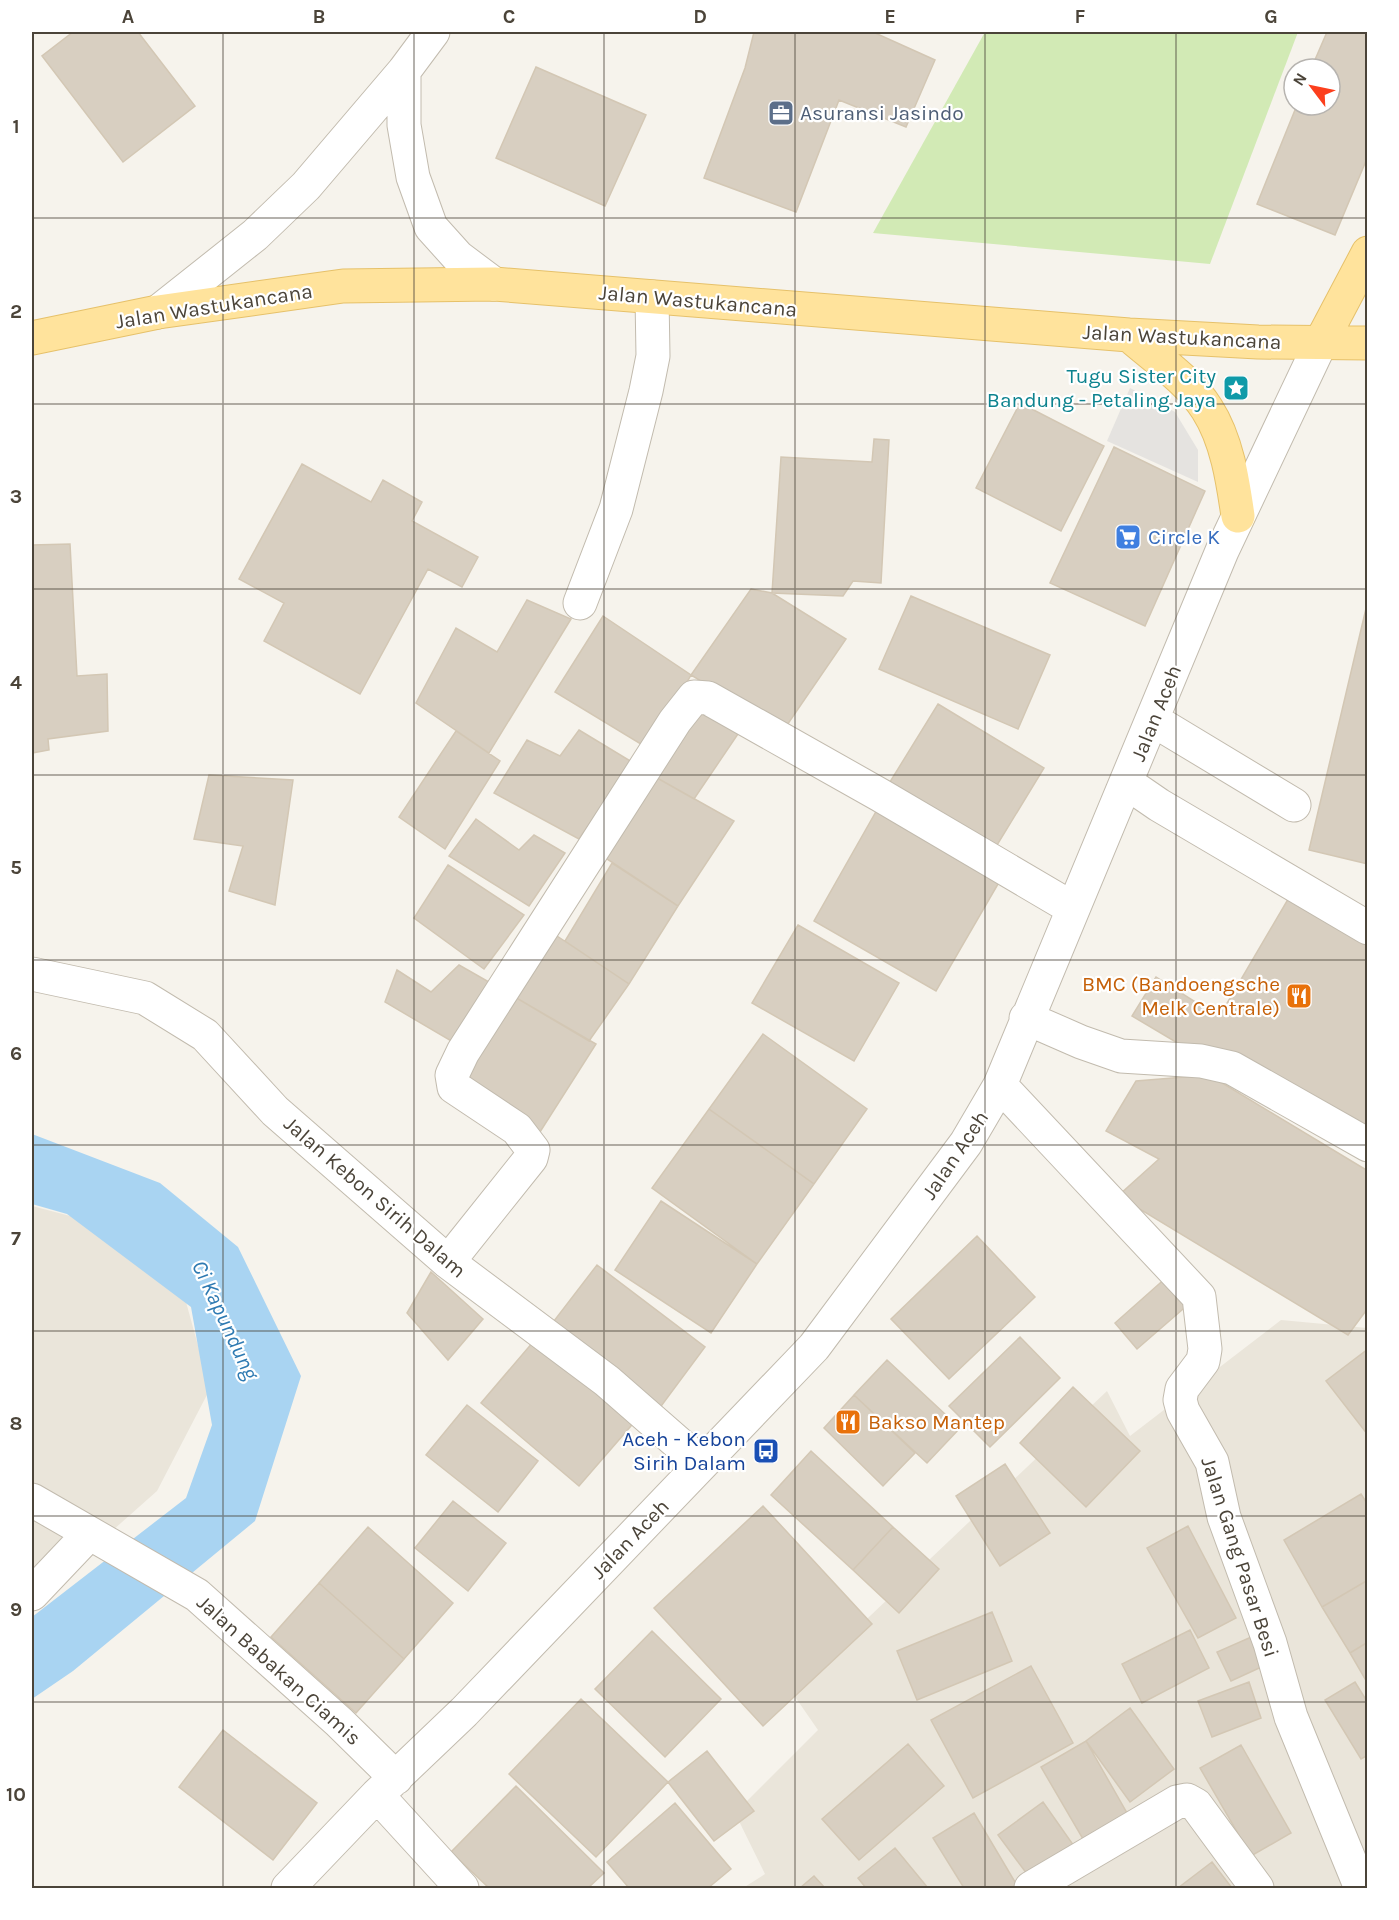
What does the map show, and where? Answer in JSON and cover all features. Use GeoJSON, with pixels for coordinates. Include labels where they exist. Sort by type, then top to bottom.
{"type":"FeatureCollection","features":[{"type":"Feature","properties":{"kind":"main road","name":"Jalan Aceh"},"geometry":{"type":"LineString","coordinates":[[1321,342],[1368,253]]}},
{"type":"Feature","properties":{"kind":"main road","name":"Jalan Wastukancana"},"geometry":{"type":"LineString","coordinates":[[32,338],[158,312],[343,286],[494,284],[1129,335],[1368,343]]}},
{"type":"Feature","properties":{"kind":"main road"},"geometry":{"type":"LineString","coordinates":[[1129,335],[1181,379],[1207,409],[1233,479],[1238,516]]}},
{"type":"Feature","properties":{"kind":"street"},"geometry":{"type":"LineString","coordinates":[[158,312],[255,235],[306,186],[404,71],[433,32]]}},
{"type":"Feature","properties":{"kind":"street"},"geometry":{"type":"LineString","coordinates":[[404,71],[404,125],[414,177],[431,227],[458,257],[494,284]]}},
{"type":"Feature","properties":{"kind":"street"},"geometry":{"type":"LineString","coordinates":[[580,603],[616,509],[646,391],[653,356],[652,297]]}},
{"type":"Feature","properties":{"kind":"street","name":"Jalan Aceh"},"geometry":{"type":"LineString","coordinates":[[288,1888],[386,1786],[464,1712],[814,1347],[966,1143],[1000,1085],[1072,908],[1127,783],[1238,516],[1321,342]]}},
{"type":"Feature","properties":{"kind":"street"},"geometry":{"type":"LineString","coordinates":[[448,1262],[531,1158],[533,1150],[517,1130],[454,1087],[452,1075],[463,1052],[675,721],[693,697],[708,698],[790,743],[1072,908]]}},
{"type":"Feature","properties":{"kind":"street"},"geometry":{"type":"LineString","coordinates":[[1153,720],[1293,805]]}},
{"type":"Feature","properties":{"kind":"street"},"geometry":{"type":"LineString","coordinates":[[1127,783],[1159,805],[1368,928]]}},
{"type":"Feature","properties":{"kind":"street","name":"Jalan Kebon Sirih Dalam"},"geometry":{"type":"LineString","coordinates":[[32,974],[146,998],[205,1035],[275,1111],[448,1262],[607,1381],[702,1464]]}},
{"type":"Feature","properties":{"kind":"street"},"geometry":{"type":"LineString","coordinates":[[1026,1018],[1081,1042],[1121,1056],[1201,1061],[1232,1068],[1368,1145]]}},
{"type":"Feature","properties":{"kind":"street","name":"Jalan Gang Pasar Besi"},"geometry":{"type":"LineString","coordinates":[[1000,1085],[1199,1297],[1203,1361],[1182,1389],[1180,1400],[1183,1411],[1212,1462],[1224,1517],[1270,1642],[1291,1717],[1362,1888]]}},
{"type":"Feature","properties":{"kind":"street","name":"Jalan Babakan Ciamis"},"geometry":{"type":"LineString","coordinates":[[32,1500],[197,1595],[339,1722],[462,1888]]}},
{"type":"Feature","properties":{"kind":"street"},"geometry":{"type":"LineString","coordinates":[[32,1594],[93,1537]]}},
{"type":"Feature","properties":{"kind":"street"},"geometry":{"type":"LineString","coordinates":[[1031,1888],[1177,1802],[1187,1800],[1196,1805],[1257,1888]]}},
{"type":"Feature","properties":{"kind":"shaded area"},"geometry":{"type":"Polygon","coordinates":[[[1130,388],[1175,412],[1198,450],[1198,482],[1107,441],[1130,388]]]}},
{"type":"Feature","properties":{"kind":"shaded area"},"geometry":{"type":"Polygon","coordinates":[[[32,1206],[74,1217],[186,1302],[210,1389],[157,1491],[32,1602],[32,1206]]]}},
{"type":"Feature","properties":{"kind":"shaded area"},"geometry":{"type":"Polygon","coordinates":[[[1281,1320],[1367,1328],[1367,1888],[743,1888],[765,1874],[735,1813],[818,1730],[791,1691],[1107,1391],[1130,1436],[1281,1320]]]}},
{"type":"Feature","properties":{"kind":"green space"},"geometry":{"type":"Polygon","coordinates":[[[985,32],[1298,32],[1289,57],[1282,57],[1282,74],[1210,264],[873,233],[985,32]]]}},
{"type":"Feature","properties":{"kind":"water","name":"Ci Kapundung"},"geometry":{"type":"Polygon","coordinates":[[[32,1134],[160,1183],[238,1247],[301,1376],[255,1521],[73,1671],[32,1699],[32,1617],[186,1498],[212,1425],[191,1307],[67,1214],[32,1204],[32,1134]]]}},
{"type":"Feature","properties":{"kind":"building"},"geometry":{"type":"Polygon","coordinates":[[[73,32],[138,32],[195,106],[123,162],[42,56],[73,32]]]}},
{"type":"Feature","properties":{"kind":"building","name":"Asuransi Jasindo"},"geometry":{"type":"Polygon","coordinates":[[[754,32],[873,32],[935,60],[906,127],[839,100],[796,212],[704,178],[745,68],[754,32]]]}},
{"type":"Feature","properties":{"kind":"building"},"geometry":{"type":"Polygon","coordinates":[[[1327,32],[1368,32],[1368,156],[1335,235],[1257,204],[1292,117],[1342,117],[1342,57],[1316,57],[1327,32]]]}},
{"type":"Feature","properties":{"kind":"building"},"geometry":{"type":"Polygon","coordinates":[[[536,67],[646,115],[605,206],[496,158],[536,67]]]}},
{"type":"Feature","properties":{"kind":"building"},"geometry":{"type":"Polygon","coordinates":[[[1020,403],[1104,446],[1061,531],[976,488],[1020,403]]]}},
{"type":"Feature","properties":{"kind":"building"},"geometry":{"type":"Polygon","coordinates":[[[874,439],[889,440],[881,583],[853,581],[843,596],[772,593],[781,457],[872,462],[874,439]]]}},
{"type":"Feature","properties":{"kind":"building","name":"Circle K"},"geometry":{"type":"Polygon","coordinates":[[[1114,447],[1205,491],[1145,626],[1050,583],[1114,447]]]}},
{"type":"Feature","properties":{"kind":"building"},"geometry":{"type":"Polygon","coordinates":[[[302,464],[371,502],[383,480],[422,502],[412,521],[478,557],[462,587],[428,569],[360,694],[264,641],[284,603],[239,579],[302,464]]]}},
{"type":"Feature","properties":{"kind":"building"},"geometry":{"type":"Polygon","coordinates":[[[70,544],[77,676],[107,674],[108,731],[48,739],[49,750],[32,753],[32,545],[70,544]]]}},
{"type":"Feature","properties":{"kind":"building"},"geometry":{"type":"Polygon","coordinates":[[[751,589],[772,593],[846,639],[783,731],[691,675],[751,589]]]}},
{"type":"Feature","properties":{"kind":"building"},"geometry":{"type":"Polygon","coordinates":[[[911,596],[1050,655],[1018,729],[879,669],[911,596]]]}},
{"type":"Feature","properties":{"kind":"building"},"geometry":{"type":"Polygon","coordinates":[[[527,600],[571,619],[489,753],[416,703],[456,628],[497,652],[527,600]]]}},
{"type":"Feature","properties":{"kind":"building"},"geometry":{"type":"Polygon","coordinates":[[[1368,600],[1368,864],[1309,850],[1368,600]]]}},
{"type":"Feature","properties":{"kind":"building"},"geometry":{"type":"Polygon","coordinates":[[[603,616],[691,675],[649,749],[555,692],[603,616]]]}},
{"type":"Feature","properties":{"kind":"building"},"geometry":{"type":"Polygon","coordinates":[[[696,703],[740,731],[694,799],[650,774],[696,703]]]}},
{"type":"Feature","properties":{"kind":"building"},"geometry":{"type":"Polygon","coordinates":[[[938,704],[1044,768],[991,855],[885,790],[938,704]]]}},
{"type":"Feature","properties":{"kind":"building"},"geometry":{"type":"Polygon","coordinates":[[[579,730],[632,762],[579,839],[494,793],[527,740],[560,756],[579,730]]]}},
{"type":"Feature","properties":{"kind":"building"},"geometry":{"type":"Polygon","coordinates":[[[456,731],[500,761],[445,849],[399,817],[456,731]]]}},
{"type":"Feature","properties":{"kind":"building"},"geometry":{"type":"Polygon","coordinates":[[[650,774],[734,821],[678,906],[598,853],[650,774]]]}},
{"type":"Feature","properties":{"kind":"building"},"geometry":{"type":"Polygon","coordinates":[[[209,775],[293,780],[275,905],[229,891],[243,846],[194,839],[209,775]]]}},
{"type":"Feature","properties":{"kind":"building"},"geometry":{"type":"Polygon","coordinates":[[[882,801],[1005,872],[936,991],[814,921],[882,801]]]}},
{"type":"Feature","properties":{"kind":"building"},"geometry":{"type":"Polygon","coordinates":[[[476,819],[519,850],[534,835],[565,853],[529,906],[449,856],[476,819]]]}},
{"type":"Feature","properties":{"kind":"building"},"geometry":{"type":"Polygon","coordinates":[[[612,863],[678,906],[629,984],[565,941],[612,863]]]}},
{"type":"Feature","properties":{"kind":"building"},"geometry":{"type":"Polygon","coordinates":[[[448,865],[524,915],[484,969],[414,918],[448,865]]]}},
{"type":"Feature","properties":{"kind":"building","name":"BMC (Bandoengsche Melk Centrale)"},"geometry":{"type":"Polygon","coordinates":[[[1294,889],[1368,932],[1368,1140],[1186,1048],[1132,1016],[1156,977],[1219,1017],[1294,889]]]}},
{"type":"Feature","properties":{"kind":"building"},"geometry":{"type":"Polygon","coordinates":[[[798,925],[899,983],[854,1061],[752,1003],[798,925]]]}},
{"type":"Feature","properties":{"kind":"building"},"geometry":{"type":"Polygon","coordinates":[[[548,930],[629,984],[589,1041],[513,996],[548,930]]]}},
{"type":"Feature","properties":{"kind":"building"},"geometry":{"type":"Polygon","coordinates":[[[459,965],[489,982],[453,1042],[385,1002],[397,970],[431,992],[459,965]]]}},
{"type":"Feature","properties":{"kind":"building"},"geometry":{"type":"Polygon","coordinates":[[[513,996],[596,1044],[540,1132],[461,1082],[513,996]]]}},
{"type":"Feature","properties":{"kind":"building"},"geometry":{"type":"Polygon","coordinates":[[[763,1034],[867,1109],[814,1184],[709,1109],[763,1034]]]}},
{"type":"Feature","properties":{"kind":"building"},"geometry":{"type":"Polygon","coordinates":[[[1209,1075],[1368,1171],[1368,1308],[1348,1335],[1118,1196],[1159,1159],[1106,1131],[1136,1081],[1209,1075]]]}},
{"type":"Feature","properties":{"kind":"building"},"geometry":{"type":"Polygon","coordinates":[[[709,1109],[814,1184],[757,1264],[652,1188],[709,1109]]]}},
{"type":"Feature","properties":{"kind":"building"},"geometry":{"type":"Polygon","coordinates":[[[661,1201],[757,1264],[711,1333],[615,1270],[661,1201]]]}},
{"type":"Feature","properties":{"kind":"building"},"geometry":{"type":"Polygon","coordinates":[[[977,1236],[1035,1297],[949,1379],[891,1319],[977,1236]]]}},
{"type":"Feature","properties":{"kind":"building"},"geometry":{"type":"Polygon","coordinates":[[[597,1265],[705,1347],[656,1413],[547,1330],[597,1265]]]}},
{"type":"Feature","properties":{"kind":"building"},"geometry":{"type":"Polygon","coordinates":[[[431,1272],[483,1319],[448,1360],[407,1313],[431,1272]]]}},
{"type":"Feature","properties":{"kind":"building"},"geometry":{"type":"Polygon","coordinates":[[[1168,1276],[1190,1303],[1137,1349],[1115,1323],[1168,1276]]]}},
{"type":"Feature","properties":{"kind":"building"},"geometry":{"type":"Polygon","coordinates":[[[539,1335],[637,1419],[579,1486],[481,1403],[539,1335]]]}},
{"type":"Feature","properties":{"kind":"building"},"geometry":{"type":"Polygon","coordinates":[[[1020,1337],[1060,1378],[990,1447],[949,1406],[1020,1337]]]}},
{"type":"Feature","properties":{"kind":"building"},"geometry":{"type":"Polygon","coordinates":[[[1368,1349],[1368,1435],[1326,1381],[1368,1349]]]}},
{"type":"Feature","properties":{"kind":"building"},"geometry":{"type":"Polygon","coordinates":[[[887,1360],[960,1428],[927,1463],[854,1395],[887,1360]]]}},
{"type":"Feature","properties":{"kind":"building"},"geometry":{"type":"Polygon","coordinates":[[[1073,1387],[1140,1451],[1086,1507],[1020,1443],[1073,1387]]]}},
{"type":"Feature","properties":{"kind":"building"},"geometry":{"type":"Polygon","coordinates":[[[854,1395],[915,1453],[883,1486],[824,1428],[854,1395]]]}},
{"type":"Feature","properties":{"kind":"building"},"geometry":{"type":"Polygon","coordinates":[[[467,1405],[538,1461],[498,1512],[426,1455],[467,1405]]]}},
{"type":"Feature","properties":{"kind":"building"},"geometry":{"type":"Polygon","coordinates":[[[811,1451],[893,1527],[853,1570],[771,1495],[811,1451]]]}},
{"type":"Feature","properties":{"kind":"building"},"geometry":{"type":"Polygon","coordinates":[[[1005,1464],[1050,1533],[1000,1566],[956,1496],[1005,1464]]]}},
{"type":"Feature","properties":{"kind":"building"},"geometry":{"type":"Polygon","coordinates":[[[1361,1494],[1368,1505],[1368,1580],[1322,1607],[1284,1540],[1361,1494]]]}},
{"type":"Feature","properties":{"kind":"building"},"geometry":{"type":"Polygon","coordinates":[[[453,1501],[506,1543],[468,1591],[415,1548],[453,1501]]]}},
{"type":"Feature","properties":{"kind":"building"},"geometry":{"type":"Polygon","coordinates":[[[763,1506],[872,1624],[763,1726],[654,1608],[763,1506]]]}},
{"type":"Feature","properties":{"kind":"building"},"geometry":{"type":"Polygon","coordinates":[[[1188,1526],[1236,1618],[1198,1638],[1147,1548],[1188,1526]]]}},
{"type":"Feature","properties":{"kind":"building"},"geometry":{"type":"Polygon","coordinates":[[[368,1527],[453,1603],[404,1659],[319,1583],[368,1527]]]}},
{"type":"Feature","properties":{"kind":"building"},"geometry":{"type":"Polygon","coordinates":[[[893,1527],[939,1569],[899,1613],[853,1570],[893,1527]]]}},
{"type":"Feature","properties":{"kind":"building"},"geometry":{"type":"Polygon","coordinates":[[[1368,1580],[1368,1642],[1350,1653],[1322,1607],[1368,1580]]]}},
{"type":"Feature","properties":{"kind":"building"},"geometry":{"type":"Polygon","coordinates":[[[319,1583],[404,1659],[356,1713],[271,1637],[319,1583]]]}},
{"type":"Feature","properties":{"kind":"building"},"geometry":{"type":"Polygon","coordinates":[[[992,1612],[1012,1661],[917,1700],[897,1651],[992,1612]]]}},
{"type":"Feature","properties":{"kind":"building"},"geometry":{"type":"Polygon","coordinates":[[[1190,1630],[1209,1668],[1142,1703],[1122,1664],[1190,1630]]]}},
{"type":"Feature","properties":{"kind":"building"},"geometry":{"type":"Polygon","coordinates":[[[652,1631],[721,1699],[665,1757],[595,1689],[652,1631]]]}},
{"type":"Feature","properties":{"kind":"building"},"geometry":{"type":"Polygon","coordinates":[[[1258,1634],[1270,1663],[1231,1681],[1217,1652],[1258,1634]]]}},
{"type":"Feature","properties":{"kind":"building"},"geometry":{"type":"Polygon","coordinates":[[[1368,1642],[1368,1684],[1350,1653],[1368,1642]]]}},
{"type":"Feature","properties":{"kind":"building"},"geometry":{"type":"Polygon","coordinates":[[[1031,1666],[1073,1743],[973,1798],[931,1720],[1031,1666]]]}},
{"type":"Feature","properties":{"kind":"building"},"geometry":{"type":"Polygon","coordinates":[[[1249,1682],[1261,1718],[1212,1737],[1198,1701],[1249,1682]]]}},
{"type":"Feature","properties":{"kind":"building"},"geometry":{"type":"Polygon","coordinates":[[[1355,1682],[1368,1703],[1368,1755],[1361,1759],[1325,1700],[1355,1682]]]}},
{"type":"Feature","properties":{"kind":"building"},"geometry":{"type":"Polygon","coordinates":[[[581,1699],[668,1782],[596,1857],[509,1774],[581,1699]]]}},
{"type":"Feature","properties":{"kind":"building"},"geometry":{"type":"Polygon","coordinates":[[[1130,1708],[1174,1769],[1130,1802],[1086,1741],[1130,1708]]]}},
{"type":"Feature","properties":{"kind":"building"},"geometry":{"type":"Polygon","coordinates":[[[223,1730],[317,1803],[273,1860],[179,1787],[223,1730]]]}},
{"type":"Feature","properties":{"kind":"building"},"geometry":{"type":"Polygon","coordinates":[[[1086,1741],[1127,1813],[1083,1839],[1041,1767],[1086,1741]]]}},
{"type":"Feature","properties":{"kind":"building"},"geometry":{"type":"Polygon","coordinates":[[[908,1744],[944,1786],[859,1860],[822,1819],[908,1744]]]}},
{"type":"Feature","properties":{"kind":"building"},"geometry":{"type":"Polygon","coordinates":[[[1241,1745],[1291,1833],[1251,1856],[1200,1768],[1241,1745]]]}},
{"type":"Feature","properties":{"kind":"building"},"geometry":{"type":"Polygon","coordinates":[[[707,1751],[754,1811],[714,1841],[668,1782],[707,1751]]]}},
{"type":"Feature","properties":{"kind":"building"},"geometry":{"type":"Polygon","coordinates":[[[516,1786],[604,1873],[588,1888],[489,1888],[451,1852],[516,1786]]]}},
{"type":"Feature","properties":{"kind":"building"},"geometry":{"type":"Polygon","coordinates":[[[1043,1802],[1074,1846],[1030,1878],[998,1835],[1043,1802]]]}},
{"type":"Feature","properties":{"kind":"building"},"geometry":{"type":"Polygon","coordinates":[[[675,1803],[731,1869],[708,1888],[629,1888],[607,1862],[675,1803]]]}},
{"type":"Feature","properties":{"kind":"building"},"geometry":{"type":"Polygon","coordinates":[[[974,1813],[1018,1887],[964,1888],[933,1838],[974,1813]]]}},
{"type":"Feature","properties":{"kind":"building"},"geometry":{"type":"Polygon","coordinates":[[[895,1848],[928,1888],[866,1888],[858,1878],[895,1848]]]}},
{"type":"Feature","properties":{"kind":"building"},"geometry":{"type":"Polygon","coordinates":[[[1212,1862],[1232,1888],[1178,1888],[1212,1862]]]}},
{"type":"Feature","properties":{"kind":"building"},"geometry":{"type":"Polygon","coordinates":[[[814,1876],[825,1888],[800,1888],[814,1876]]]}},
{"type":"Feature","properties":{"kind":"place","name":"Asuransi Jasindo"},"geometry":{"type":"Point","coordinates":[781,113]}},
{"type":"Feature","properties":{"kind":"place","name":"Tugu Sister City Bandung - Petaling Jaya"},"geometry":{"type":"Point","coordinates":[1236,388]}},
{"type":"Feature","properties":{"kind":"place","name":"Circle K"},"geometry":{"type":"Point","coordinates":[1128,537]}},
{"type":"Feature","properties":{"kind":"place","name":"BMC (Bandoengsche Melk Centrale)"},"geometry":{"type":"Point","coordinates":[1299,996]}},
{"type":"Feature","properties":{"kind":"place","name":"Bakso Mantep"},"geometry":{"type":"Point","coordinates":[848,1422]}},
{"type":"Feature","properties":{"kind":"place","name":"Aceh - Kebon Sirih Dalam"},"geometry":{"type":"Point","coordinates":[766,1451]}}]}
